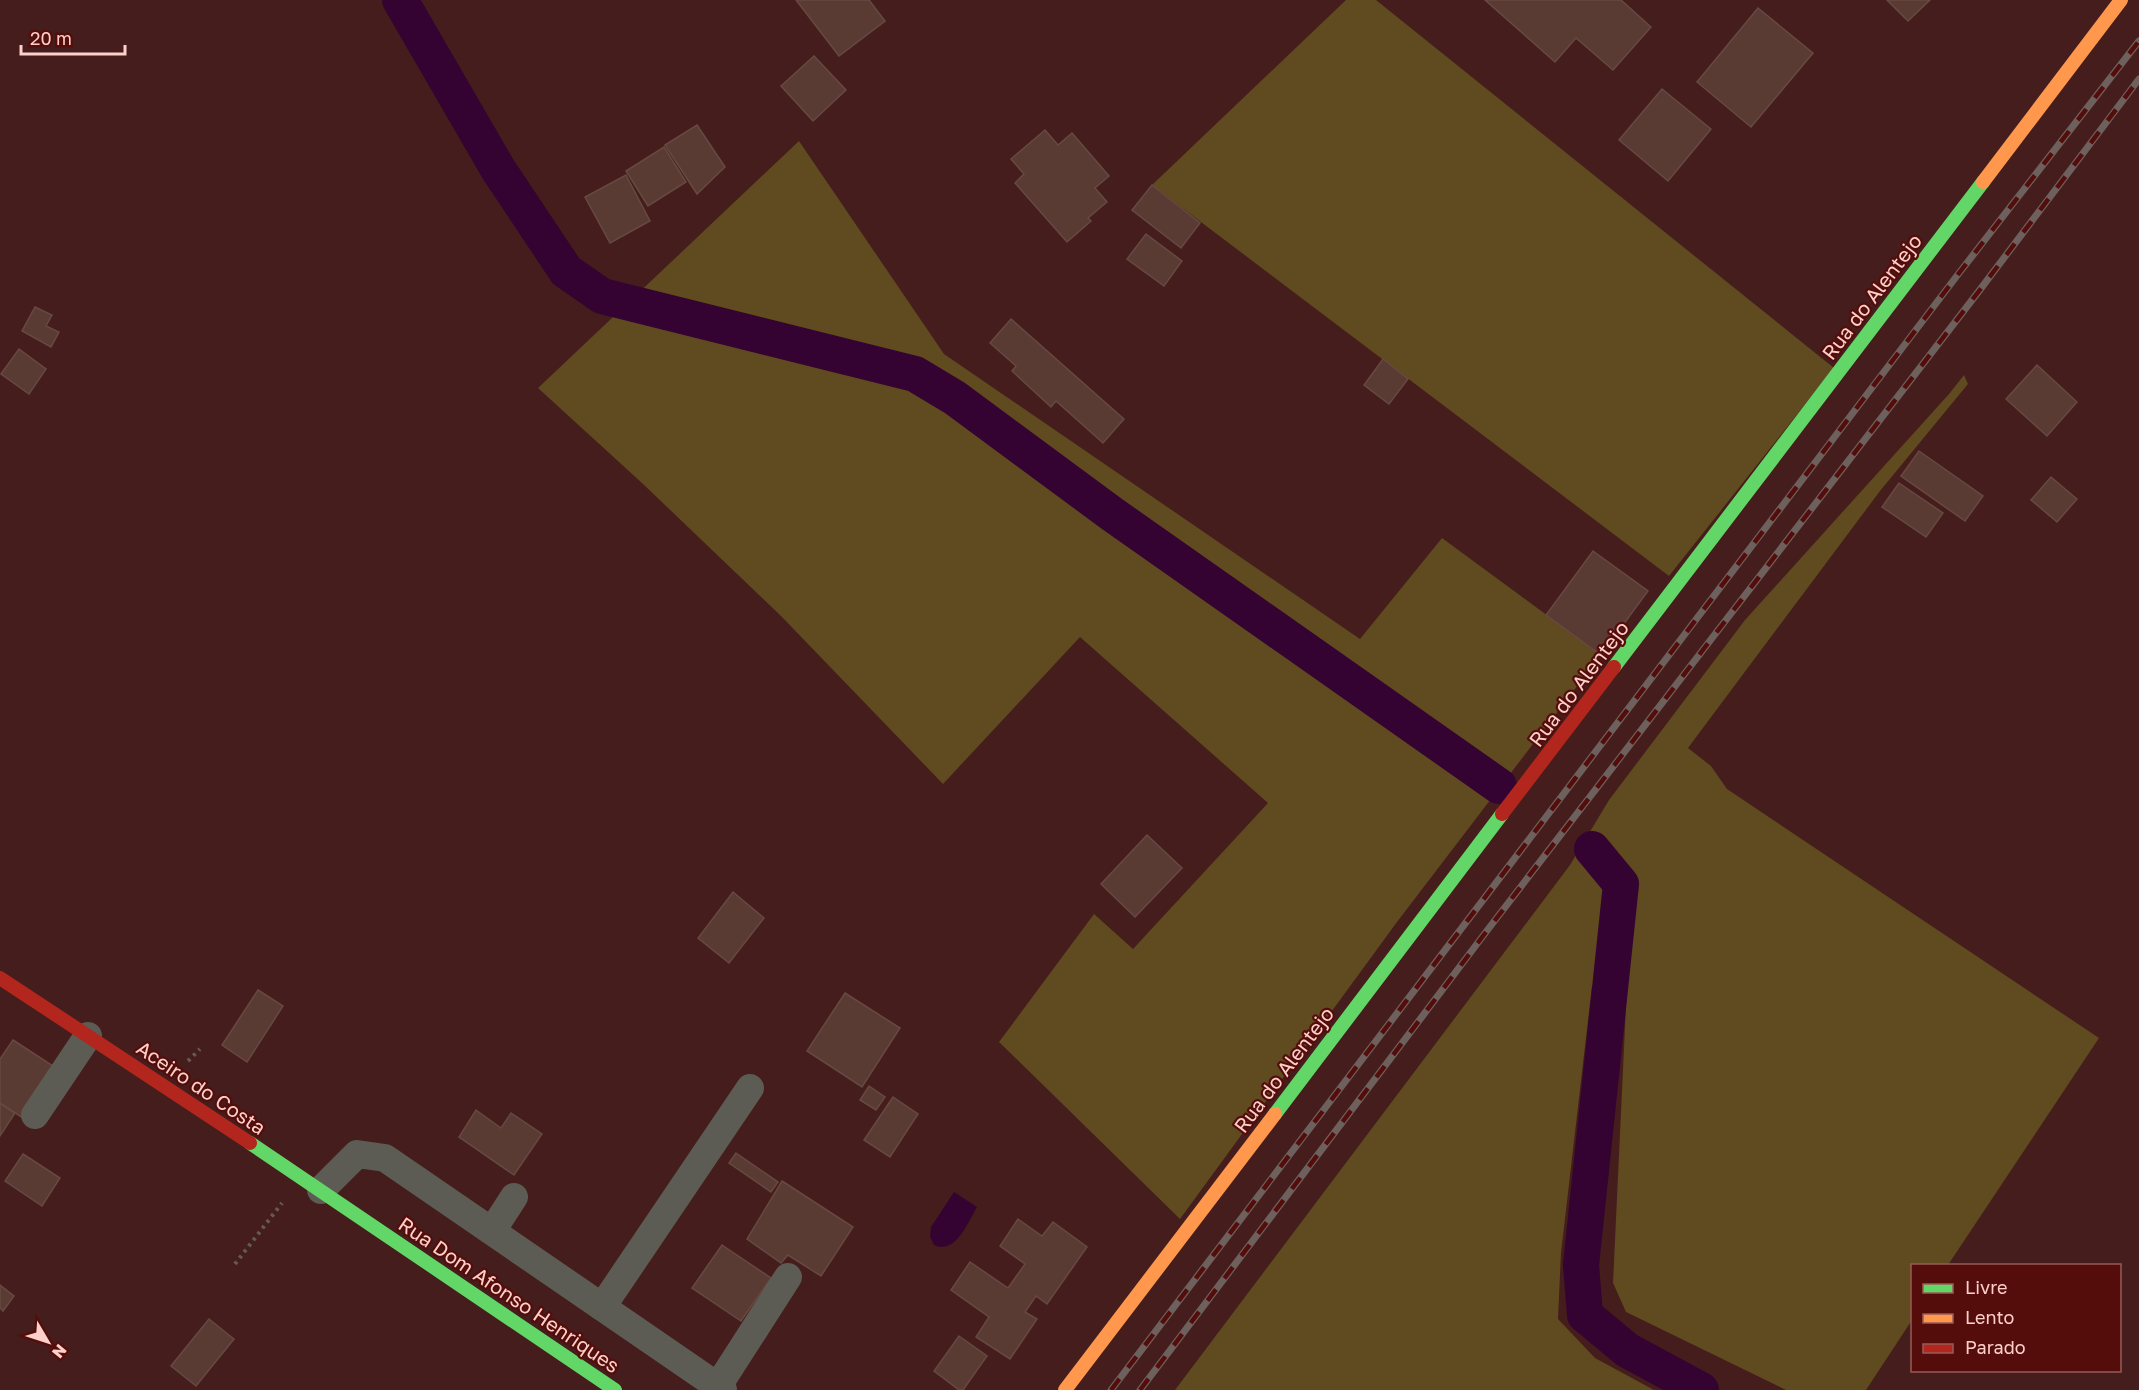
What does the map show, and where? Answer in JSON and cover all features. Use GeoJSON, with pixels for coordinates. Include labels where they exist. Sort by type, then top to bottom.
{"type":"FeatureCollection","features":[{"type":"Feature","properties":{"kind":"street","name":"Rua do Alentejo"},"geometry":{"type":"LineString","coordinates":[[1065,1390],[2121,0]]}},
{"type":"Feature","properties":{"kind":"street","name":"Aceiro do Costa"},"geometry":{"type":"LineString","coordinates":[[0,978],[380,1232]]}},
{"type":"Feature","properties":{"kind":"street"},"geometry":{"type":"LineString","coordinates":[[35,1115],[88,1036]]}},
{"type":"Feature","properties":{"kind":"street"},"geometry":{"type":"LineString","coordinates":[[602,1307],[750,1088]]}},
{"type":"Feature","properties":{"kind":"street"},"geometry":{"type":"LineString","coordinates":[[311,1184],[357,1155],[385,1158],[721,1388],[788,1277]]}},
{"type":"Feature","properties":{"kind":"street"},"geometry":{"type":"LineString","coordinates":[[492,1231],[514,1197]]}},
{"type":"Feature","properties":{"kind":"street","name":"Rua Dom Afonso Henriques"},"geometry":{"type":"LineString","coordinates":[[380,1232],[615,1390]]}},
{"type":"Feature","properties":{"kind":"path"},"geometry":{"type":"LineString","coordinates":[[235,1264],[311,1184]]}},
{"type":"Feature","properties":{"kind":"shaded area"},"geometry":{"type":"Polygon","coordinates":[[[1346,0],[1376,0],[1834,368],[1669,576],[1152,185],[1346,0]]]}},
{"type":"Feature","properties":{"kind":"shaded area"},"geometry":{"type":"Polygon","coordinates":[[[799,141],[944,354],[1360,639],[1442,538],[1601,655],[1397,922],[1180,1219],[999,1042],[1094,914],[1133,949],[1268,803],[1080,637],[943,784],[781,616],[643,484],[538,388],[799,141]]]}},
{"type":"Feature","properties":{"kind":"shaded area"},"geometry":{"type":"Polygon","coordinates":[[[1964,375],[1968,384],[1880,491],[1688,748],[1711,766],[1727,789],[2099,1038],[1949,1264],[1911,1264],[1911,1322],[1866,1390],[1786,1390],[1626,1312],[1613,1283],[1627,984],[1592,986],[1561,1253],[1558,1319],[1595,1358],[1654,1390],[1175,1390],[1570,865],[1609,800],[1745,620],[1964,375]]]}},
{"type":"Feature","properties":{"kind":"shaded area"},"geometry":{"type":"Polygon","coordinates":[[[954,1192],[977,1207],[955,1241],[942,1247],[934,1245],[930,1237],[931,1227],[954,1192]]]}},
{"type":"Feature","properties":{"kind":"building"},"geometry":{"type":"Polygon","coordinates":[[[796,0],[869,0],[885,21],[839,56],[796,0]]]}},
{"type":"Feature","properties":{"kind":"building"},"geometry":{"type":"Polygon","coordinates":[[[1485,0],[1621,0],[1651,27],[1613,70],[1576,38],[1555,62],[1485,0]]]}},
{"type":"Feature","properties":{"kind":"building"},"geometry":{"type":"Polygon","coordinates":[[[1887,0],[1930,0],[1908,21],[1887,0]]]}},
{"type":"Feature","properties":{"kind":"building"},"geometry":{"type":"Polygon","coordinates":[[[1758,8],[1813,53],[1751,127],[1697,82],[1758,8]]]}},
{"type":"Feature","properties":{"kind":"building"},"geometry":{"type":"Polygon","coordinates":[[[814,56],[846,90],[813,121],[781,86],[814,56]]]}},
{"type":"Feature","properties":{"kind":"building"},"geometry":{"type":"Polygon","coordinates":[[[1662,89],[1711,129],[1668,181],[1619,140],[1662,89]]]}},
{"type":"Feature","properties":{"kind":"building"},"geometry":{"type":"Polygon","coordinates":[[[697,125],[725,167],[697,194],[665,145],[697,125]]]}},
{"type":"Feature","properties":{"kind":"building"},"geometry":{"type":"Polygon","coordinates":[[[1045,130],[1058,145],[1072,133],[1109,176],[1095,188],[1107,202],[1088,218],[1091,221],[1067,242],[1015,183],[1024,174],[1011,159],[1045,130]]]}},
{"type":"Feature","properties":{"kind":"building"},"geometry":{"type":"Polygon","coordinates":[[[664,147],[686,182],[648,206],[626,171],[664,147]]]}},
{"type":"Feature","properties":{"kind":"building"},"geometry":{"type":"Polygon","coordinates":[[[626,175],[650,221],[610,243],[585,197],[626,175]]]}},
{"type":"Feature","properties":{"kind":"building"},"geometry":{"type":"Polygon","coordinates":[[[1152,185],[1200,223],[1181,248],[1132,210],[1152,185]]]}},
{"type":"Feature","properties":{"kind":"building"},"geometry":{"type":"Polygon","coordinates":[[[1146,234],[1182,261],[1164,286],[1127,259],[1146,234]]]}},
{"type":"Feature","properties":{"kind":"building"},"geometry":{"type":"Polygon","coordinates":[[[35,307],[52,315],[46,326],[59,332],[51,347],[22,331],[35,307]]]}},
{"type":"Feature","properties":{"kind":"building"},"geometry":{"type":"Polygon","coordinates":[[[1011,319],[1124,419],[1103,443],[1056,401],[1051,407],[1012,371],[1016,366],[990,343],[1011,319]]]}},
{"type":"Feature","properties":{"kind":"building"},"geometry":{"type":"Polygon","coordinates":[[[19,349],[46,369],[29,394],[1,374],[19,349]]]}},
{"type":"Feature","properties":{"kind":"building"},"geometry":{"type":"Polygon","coordinates":[[[1383,359],[1408,379],[1389,404],[1364,385],[1383,359]]]}},
{"type":"Feature","properties":{"kind":"building"},"geometry":{"type":"Polygon","coordinates":[[[2037,365],[2077,402],[2047,436],[2006,399],[2037,365]]]}},
{"type":"Feature","properties":{"kind":"building"},"geometry":{"type":"Polygon","coordinates":[[[1919,451],[1983,496],[1965,521],[1901,476],[1919,451]]]}},
{"type":"Feature","properties":{"kind":"building"},"geometry":{"type":"Polygon","coordinates":[[[2051,477],[2077,499],[2057,522],[2031,500],[2051,477]]]}},
{"type":"Feature","properties":{"kind":"building"},"geometry":{"type":"Polygon","coordinates":[[[1899,483],[1943,513],[1926,537],[1882,507],[1899,483]]]}},
{"type":"Feature","properties":{"kind":"building"},"geometry":{"type":"Polygon","coordinates":[[[1593,551],[1648,591],[1601,655],[1546,615],[1593,551]]]}},
{"type":"Feature","properties":{"kind":"building"},"geometry":{"type":"Polygon","coordinates":[[[1147,835],[1182,868],[1135,917],[1101,884],[1147,835]]]}},
{"type":"Feature","properties":{"kind":"building"},"geometry":{"type":"Polygon","coordinates":[[[733,892],[764,918],[729,963],[698,938],[733,892]]]}},
{"type":"Feature","properties":{"kind":"building"},"geometry":{"type":"Polygon","coordinates":[[[258,990],[283,1006],[247,1062],[222,1045],[258,990]]]}},
{"type":"Feature","properties":{"kind":"building"},"geometry":{"type":"Polygon","coordinates":[[[845,993],[900,1028],[862,1087],[807,1051],[845,993]]]}},
{"type":"Feature","properties":{"kind":"building"},"geometry":{"type":"Polygon","coordinates":[[[13,1040],[56,1068],[23,1118],[0,1103],[0,1059],[13,1040]]]}},
{"type":"Feature","properties":{"kind":"building"},"geometry":{"type":"Polygon","coordinates":[[[869,1086],[885,1097],[876,1110],[860,1100],[869,1086]]]}},
{"type":"Feature","properties":{"kind":"building"},"geometry":{"type":"Polygon","coordinates":[[[893,1097],[918,1114],[890,1157],[864,1140],[893,1097]]]}},
{"type":"Feature","properties":{"kind":"building"},"geometry":{"type":"Polygon","coordinates":[[[1,1104],[15,1113],[0,1136],[0,1106],[1,1104]]]}},
{"type":"Feature","properties":{"kind":"building"},"geometry":{"type":"Polygon","coordinates":[[[476,1110],[501,1128],[511,1113],[542,1134],[514,1175],[459,1137],[476,1110]]]}},
{"type":"Feature","properties":{"kind":"building"},"geometry":{"type":"Polygon","coordinates":[[[736,1153],[778,1182],[771,1192],[729,1163],[736,1153]]]}},
{"type":"Feature","properties":{"kind":"building"},"geometry":{"type":"Polygon","coordinates":[[[23,1154],[60,1178],[42,1206],[5,1181],[23,1154]]]}},
{"type":"Feature","properties":{"kind":"building"},"geometry":{"type":"Polygon","coordinates":[[[782,1181],[853,1227],[821,1276],[788,1255],[781,1263],[747,1239],[782,1181]]]}},
{"type":"Feature","properties":{"kind":"building"},"geometry":{"type":"Polygon","coordinates":[[[1018,1219],[1042,1236],[1053,1222],[1087,1247],[1047,1304],[1036,1296],[1025,1312],[1037,1319],[1010,1359],[976,1337],[989,1317],[951,1290],[970,1262],[1008,1288],[1025,1264],[1000,1246],[1018,1219]]]}},
{"type":"Feature","properties":{"kind":"building"},"geometry":{"type":"Polygon","coordinates":[[[722,1245],[771,1278],[741,1321],[692,1288],[722,1245]]]}},
{"type":"Feature","properties":{"kind":"building"},"geometry":{"type":"Polygon","coordinates":[[[0,1285],[14,1296],[3,1311],[0,1308],[0,1285]]]}},
{"type":"Feature","properties":{"kind":"building"},"geometry":{"type":"Polygon","coordinates":[[[209,1319],[234,1339],[196,1386],[171,1366],[209,1319]]]}},
{"type":"Feature","properties":{"kind":"building"},"geometry":{"type":"Polygon","coordinates":[[[959,1336],[987,1356],[963,1390],[959,1390],[934,1371],[959,1336]]]}},
{"type":"Feature","properties":{"kind":"waterway"},"geometry":{"type":"LineString","coordinates":[[400,0],[498,169],[566,271],[602,296],[915,374],[955,398],[1112,514],[1499,786]]}},
{"type":"Feature","properties":{"kind":"waterway"},"geometry":{"type":"LineString","coordinates":[[1592,849],[1621,884],[1581,1265],[1585,1315],[1627,1350],[1701,1390]]}},
{"type":"Feature","properties":{"kind":"railway"},"geometry":{"type":"LineString","coordinates":[[1111,1390],[1956,277],[2139,41]]}},
{"type":"Feature","properties":{"kind":"railway"},"geometry":{"type":"LineString","coordinates":[[1140,1390],[1489,928],[1979,291],[2139,79]]}},
{"type":"Feature","properties":{"kind":"traffic: fast"},"geometry":{"type":"LineString","coordinates":[[1614,667],[1983,182]]}},
{"type":"Feature","properties":{"kind":"traffic: fast"},"geometry":{"type":"LineString","coordinates":[[1275,1114],[1502,814]]}},
{"type":"Feature","properties":{"kind":"traffic: fast"},"geometry":{"type":"LineString","coordinates":[[250,1143],[615,1390]]}},
{"type":"Feature","properties":{"kind":"traffic: slow"},"geometry":{"type":"LineString","coordinates":[[1983,182],[2121,0]]}},
{"type":"Feature","properties":{"kind":"traffic: slow"},"geometry":{"type":"LineString","coordinates":[[1065,1390],[1275,1114]]}},
{"type":"Feature","properties":{"kind":"traffic: jam"},"geometry":{"type":"LineString","coordinates":[[1502,814],[1614,667]]}},
{"type":"Feature","properties":{"kind":"traffic: jam"},"geometry":{"type":"LineString","coordinates":[[0,978],[250,1143]]}}]}
